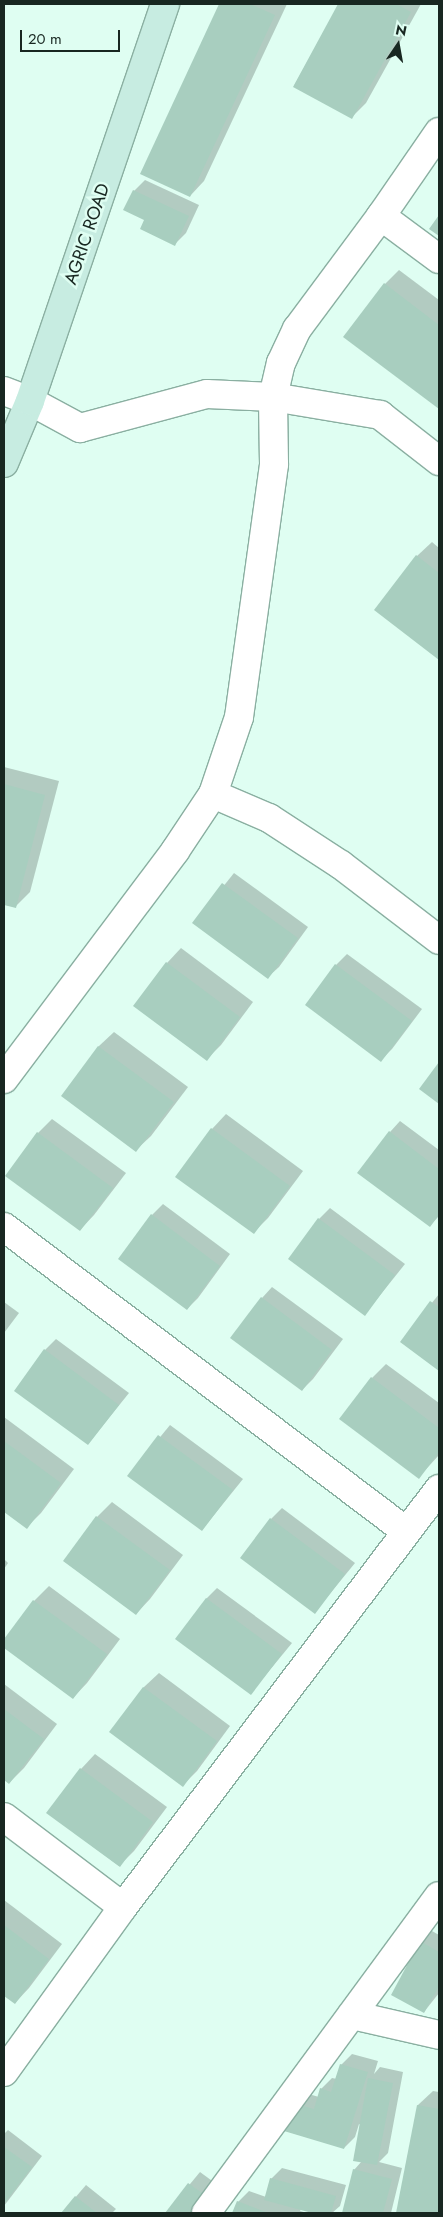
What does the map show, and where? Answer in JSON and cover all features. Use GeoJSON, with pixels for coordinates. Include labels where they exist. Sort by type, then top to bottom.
{"type":"FeatureCollection","features":[{"type":"Feature","properties":{"kind":"street","name":"AGRIC ROAD"},"geometry":{"type":"LineString","coordinates":[[4,463],[30,401],[165,4]]}},
{"type":"Feature","properties":{"kind":"street"},"geometry":{"type":"LineString","coordinates":[[4,1079],[174,851],[213,794],[239,717],[274,464],[274,397],[281,363],[297,330],[381,216],[439,132]]}},
{"type":"Feature","properties":{"kind":"street"},"geometry":{"type":"LineString","coordinates":[[381,216],[439,259]]}},
{"type":"Feature","properties":{"kind":"street"},"geometry":{"type":"LineString","coordinates":[[4,391],[30,401],[80,428],[208,394],[274,397],[380,415],[439,461]]}},
{"type":"Feature","properties":{"kind":"street"},"geometry":{"type":"LineString","coordinates":[[213,794],[270,818],[341,865],[439,940]]}},
{"type":"Feature","properties":{"kind":"street"},"geometry":{"type":"LineString","coordinates":[[4,1227],[407,1532]]}},
{"type":"Feature","properties":{"kind":"street"},"geometry":{"type":"LineString","coordinates":[[4,2072],[123,1908],[439,1489]]}},
{"type":"Feature","properties":{"kind":"street"},"geometry":{"type":"LineString","coordinates":[[4,1817],[123,1908]]}},
{"type":"Feature","properties":{"kind":"street"},"geometry":{"type":"LineString","coordinates":[[206,2213],[439,1896]]}},
{"type":"Feature","properties":{"kind":"street"},"geometry":{"type":"LineString","coordinates":[[352,2015],[439,2035]]}},
{"type":"Feature","properties":{"kind":"building"},"geometry":{"type":"Polygon","coordinates":[[[219,4],[250,4],[275,15],[190,197],[140,174],[219,4]]]}},
{"type":"Feature","properties":{"kind":"building"},"geometry":{"type":"Polygon","coordinates":[[[338,4],[396,4],[411,12],[352,119],[293,87],[338,4]]]}},
{"type":"Feature","properties":{"kind":"building"},"geometry":{"type":"Polygon","coordinates":[[[133,190],[189,216],[175,246],[140,229],[144,220],[123,210],[133,190]]]}},
{"type":"Feature","properties":{"kind":"building"},"geometry":{"type":"Polygon","coordinates":[[[439,215],[439,236],[429,229],[439,215]]]}},
{"type":"Feature","properties":{"kind":"building"},"geometry":{"type":"Polygon","coordinates":[[[384,283],[439,325],[439,409],[343,337],[384,283]]]}},
{"type":"Feature","properties":{"kind":"building"},"geometry":{"type":"Polygon","coordinates":[[[416,555],[439,573],[439,660],[374,610],[416,555]]]}},
{"type":"Feature","properties":{"kind":"building"},"geometry":{"type":"Polygon","coordinates":[[[4,784],[45,795],[16,908],[4,905],[4,784]]]}},
{"type":"Feature","properties":{"kind":"building"},"geometry":{"type":"Polygon","coordinates":[[[222,883],[298,938],[268,979],[192,923],[222,883]]]}},
{"type":"Feature","properties":{"kind":"building"},"geometry":{"type":"Polygon","coordinates":[[[166,962],[240,1017],[207,1061],[133,1006],[166,962]]]}},
{"type":"Feature","properties":{"kind":"building"},"geometry":{"type":"Polygon","coordinates":[[[335,964],[412,1021],[381,1062],[305,1005],[335,964]]]}},
{"type":"Feature","properties":{"kind":"building"},"geometry":{"type":"Polygon","coordinates":[[[98,1046],[174,1102],[136,1152],[61,1096],[98,1046]]]}},
{"type":"Feature","properties":{"kind":"building"},"geometry":{"type":"Polygon","coordinates":[[[439,1062],[439,1104],[419,1089],[439,1062]]]}},
{"type":"Feature","properties":{"kind":"building"},"geometry":{"type":"Polygon","coordinates":[[[211,1128],[290,1186],[254,1234],[175,1177],[211,1128]]]}},
{"type":"Feature","properties":{"kind":"building"},"geometry":{"type":"Polygon","coordinates":[[[389,1131],[439,1169],[439,1215],[430,1227],[357,1173],[389,1131]]]}},
{"type":"Feature","properties":{"kind":"building"},"geometry":{"type":"Polygon","coordinates":[[[37,1132],[113,1188],[80,1231],[5,1176],[37,1132]]]}},
{"type":"Feature","properties":{"kind":"building"},"geometry":{"type":"Polygon","coordinates":[[[151,1214],[220,1266],[187,1310],[118,1259],[151,1214]]]}},
{"type":"Feature","properties":{"kind":"building"},"geometry":{"type":"Polygon","coordinates":[[[318,1218],[395,1275],[365,1316],[288,1259],[318,1218]]]}},
{"type":"Feature","properties":{"kind":"building"},"geometry":{"type":"Polygon","coordinates":[[[261,1297],[332,1350],[302,1391],[230,1338],[261,1297]]]}},
{"type":"Feature","properties":{"kind":"building"},"geometry":{"type":"Polygon","coordinates":[[[430,1301],[439,1307],[439,1371],[400,1342],[430,1301]]]}},
{"type":"Feature","properties":{"kind":"building"},"geometry":{"type":"Polygon","coordinates":[[[44,1349],[119,1405],[88,1445],[14,1391],[44,1349]]]}},
{"type":"Feature","properties":{"kind":"building"},"geometry":{"type":"Polygon","coordinates":[[[371,1377],[439,1428],[439,1452],[419,1479],[339,1419],[371,1377]]]}},
{"type":"Feature","properties":{"kind":"building"},"geometry":{"type":"Polygon","coordinates":[[[158,1435],[233,1490],[202,1531],[127,1476],[158,1435]]]}},
{"type":"Feature","properties":{"kind":"building"},"geometry":{"type":"Polygon","coordinates":[[[4,1441],[61,1483],[27,1529],[4,1512],[4,1441]]]}},
{"type":"Feature","properties":{"kind":"building"},"geometry":{"type":"Polygon","coordinates":[[[96,1516],[170,1570],[136,1615],[63,1561],[96,1516]]]}},
{"type":"Feature","properties":{"kind":"building"},"geometry":{"type":"Polygon","coordinates":[[[270,1518],[345,1574],[315,1614],[240,1558],[270,1518]]]}},
{"type":"Feature","properties":{"kind":"building"},"geometry":{"type":"Polygon","coordinates":[[[206,1598],[282,1654],[251,1695],[175,1639],[206,1598]]]}},
{"type":"Feature","properties":{"kind":"building"},"geometry":{"type":"Polygon","coordinates":[[[33,1600],[107,1654],[73,1699],[4,1648],[4,1639],[33,1600]]]}},
{"type":"Feature","properties":{"kind":"building"},"geometry":{"type":"Polygon","coordinates":[[[143,1687],[217,1741],[183,1787],[109,1732],[143,1687]]]}},
{"type":"Feature","properties":{"kind":"building"},"geometry":{"type":"Polygon","coordinates":[[[4,1709],[44,1739],[9,1784],[4,1780],[4,1709]]]}},
{"type":"Feature","properties":{"kind":"building"},"geometry":{"type":"Polygon","coordinates":[[[80,1768],[153,1822],[120,1867],[46,1813],[80,1768]]]}},
{"type":"Feature","properties":{"kind":"building"},"geometry":{"type":"Polygon","coordinates":[[[4,1925],[49,1959],[15,2004],[4,1996],[4,1925]]]}},
{"type":"Feature","properties":{"kind":"building"},"geometry":{"type":"Polygon","coordinates":[[[420,1941],[439,1952],[439,1986],[424,2013],[391,1995],[420,1941]]]}},
{"type":"Feature","properties":{"kind":"building"},"geometry":{"type":"Polygon","coordinates":[[[340,2064],[368,2072],[344,2149],[284,2131],[293,2103],[314,2109],[320,2088],[331,2092],[340,2064]]]}},
{"type":"Feature","properties":{"kind":"building"},"geometry":{"type":"Polygon","coordinates":[[[368,2078],[393,2083],[377,2165],[353,2161],[368,2078]]]}},
{"type":"Feature","properties":{"kind":"building"},"geometry":{"type":"Polygon","coordinates":[[[417,2105],[439,2109],[439,2213],[396,2213],[417,2105]]]}},
{"type":"Feature","properties":{"kind":"building"},"geometry":{"type":"Polygon","coordinates":[[[4,2147],[32,2167],[4,2204],[4,2147]]]}},
{"type":"Feature","properties":{"kind":"building"},"geometry":{"type":"Polygon","coordinates":[[[353,2169],[392,2179],[383,2213],[342,2213],[353,2169]]]}},
{"type":"Feature","properties":{"kind":"building"},"geometry":{"type":"Polygon","coordinates":[[[270,2178],[336,2196],[331,2213],[312,2213],[264,2200],[270,2178]]]}},
{"type":"Feature","properties":{"kind":"building"},"geometry":{"type":"Polygon","coordinates":[[[188,2183],[209,2198],[197,2213],[165,2213],[188,2183]]]}},
{"type":"Feature","properties":{"kind":"building"},"geometry":{"type":"Polygon","coordinates":[[[75,2196],[97,2213],[61,2213],[75,2196]]]}},
{"type":"Feature","properties":{"kind":"building"},"geometry":{"type":"Polygon","coordinates":[[[237,2201],[268,2213],[232,2213],[237,2201]]]}}]}
